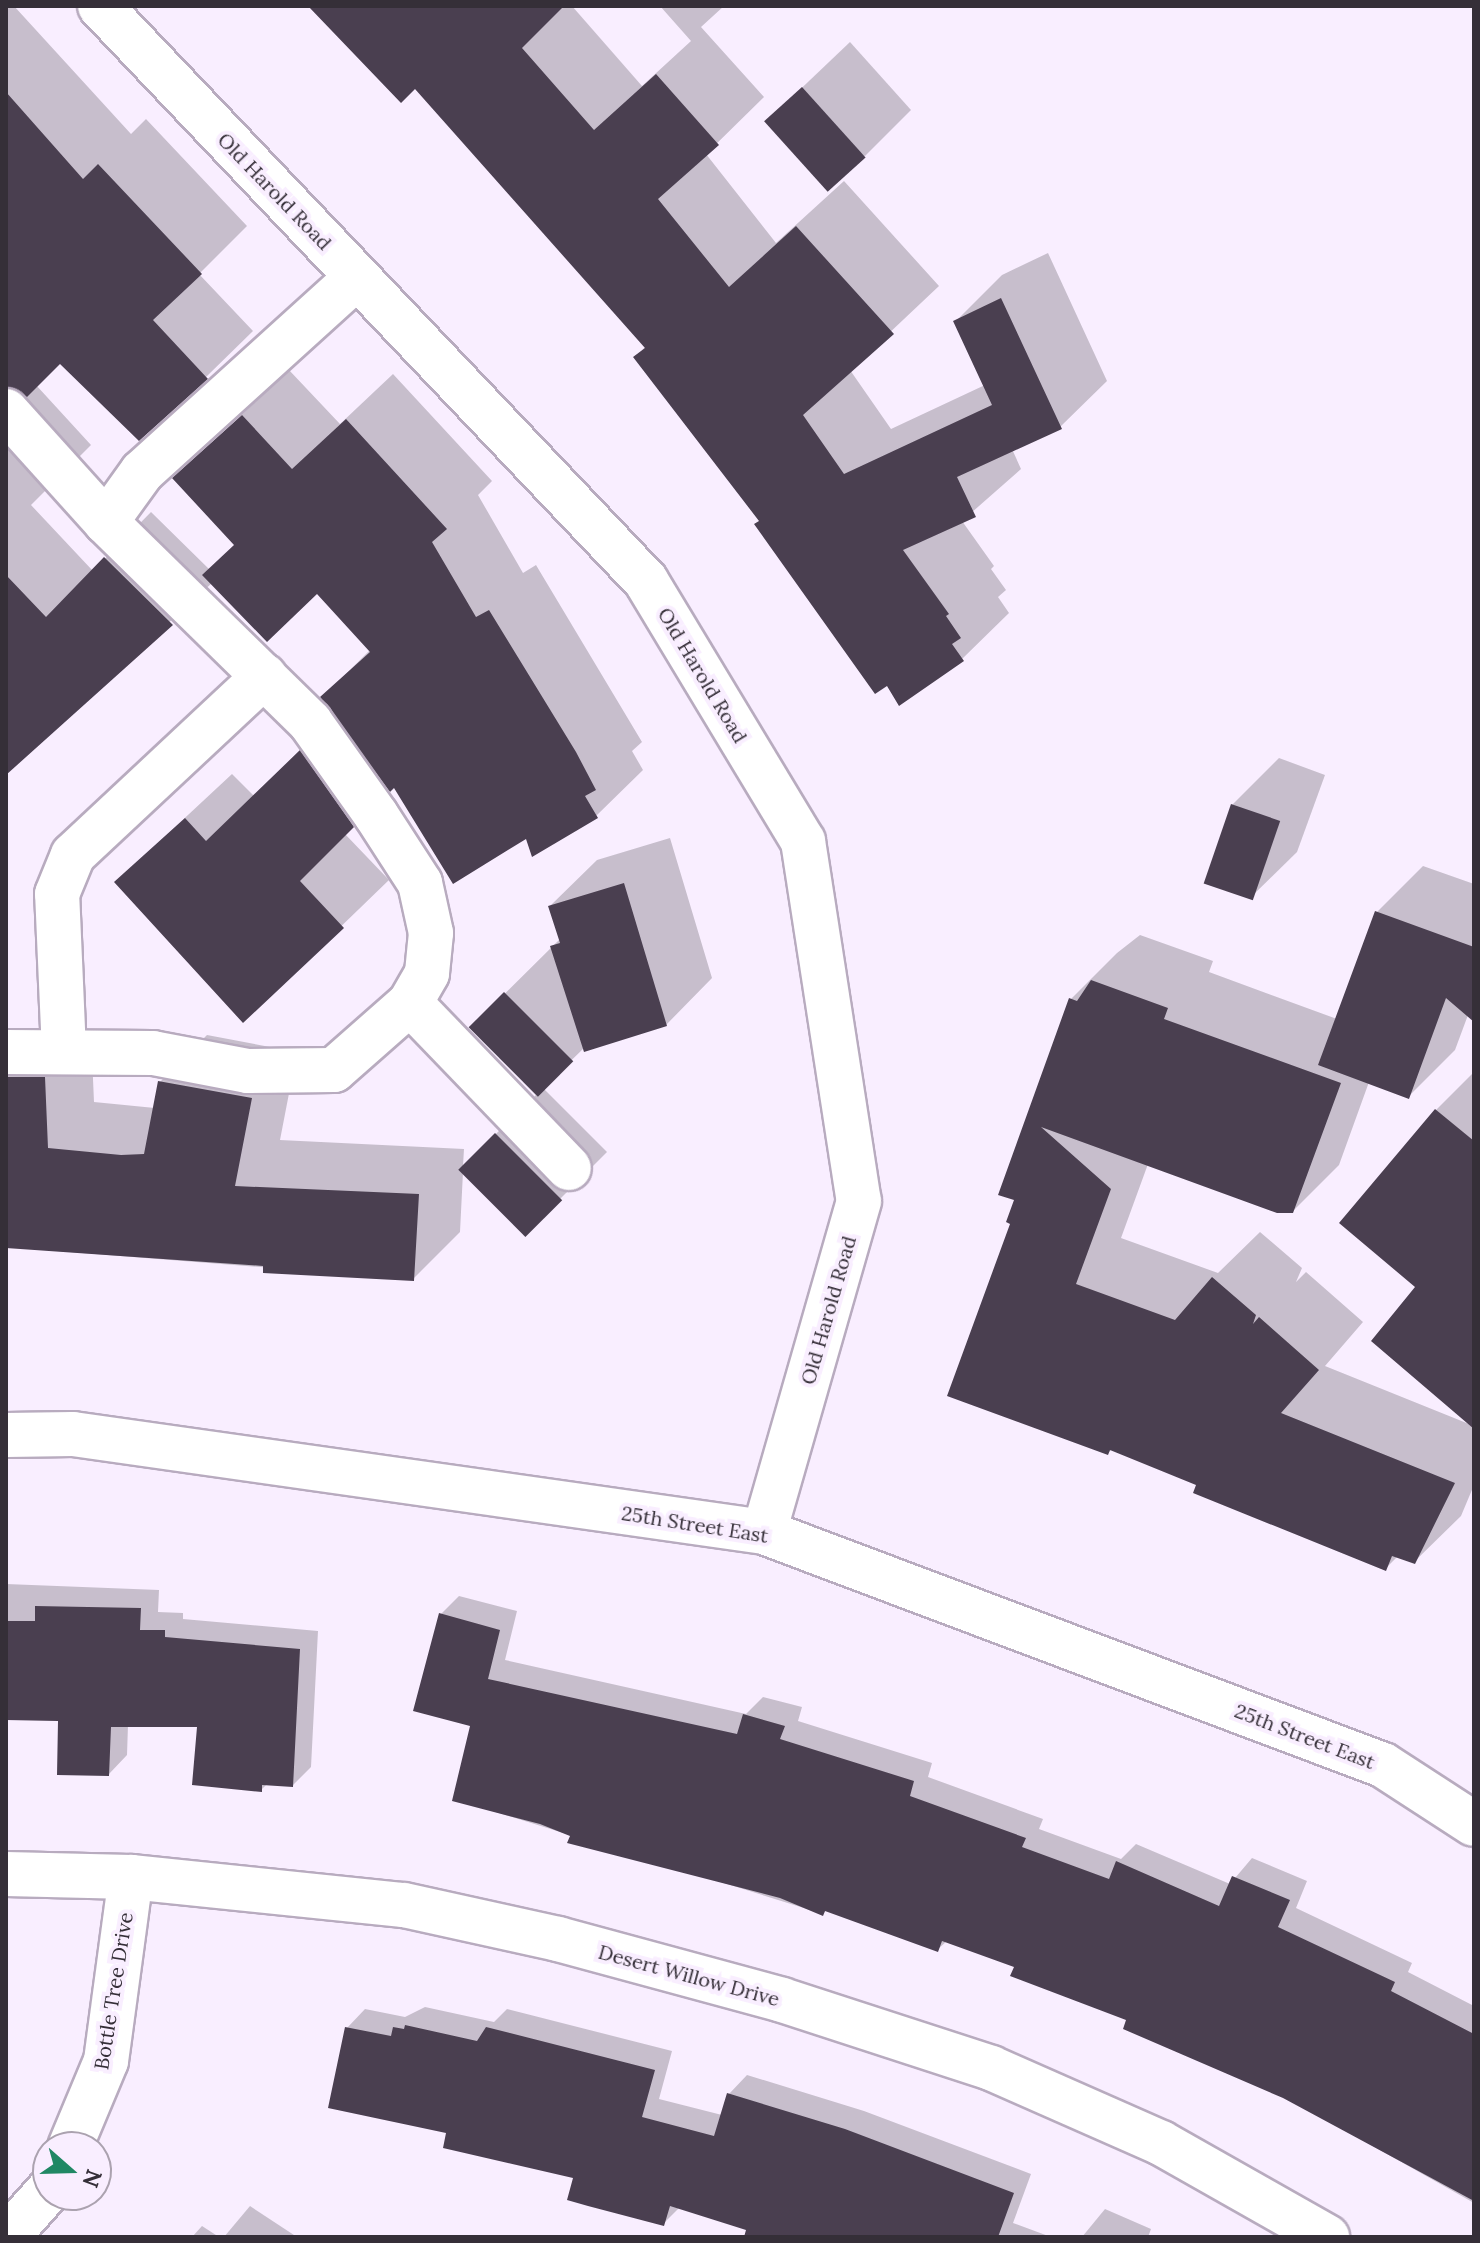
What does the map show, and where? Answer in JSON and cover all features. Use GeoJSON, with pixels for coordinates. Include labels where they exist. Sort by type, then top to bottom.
{"type":"FeatureCollection","features":[{"type":"Feature","properties":{"kind":"street","name":"Old Harold Road"},"geometry":{"type":"LineString","coordinates":[[100,6],[646,581],[803,841],[859,1201],[764,1532]]}},
{"type":"Feature","properties":{"kind":"street"},"geometry":{"type":"LineString","coordinates":[[106,522],[142,472],[357,277]]}},
{"type":"Feature","properties":{"kind":"street"},"geometry":{"type":"LineString","coordinates":[[6,411],[106,522],[310,722],[420,883],[431,933],[427,973],[410,1003],[334,1070],[248,1071],[153,1053],[6,1052]]}},
{"type":"Feature","properties":{"kind":"street"},"geometry":{"type":"LineString","coordinates":[[64,1052],[57,894],[73,855],[264,676]]}},
{"type":"Feature","properties":{"kind":"street"},"geometry":{"type":"LineString","coordinates":[[410,1003],[569,1168]]}},
{"type":"Feature","properties":{"kind":"street","name":"25th Street East"},"geometry":{"type":"LineString","coordinates":[[6,1435],[73,1434],[764,1532],[1383,1765],[1474,1824]]}},
{"type":"Feature","properties":{"kind":"street","name":"Desert Willow Drive"},"geometry":{"type":"LineString","coordinates":[[6,1874],[131,1877],[404,1905],[558,1939],[782,2000],[991,2068],[1161,2143],[1327,2237]]}},
{"type":"Feature","properties":{"kind":"street","name":"Bottle Tree Drive"},"geometry":{"type":"LineString","coordinates":[[77,2131],[106,2061],[131,1877]]}},
{"type":"Feature","properties":{"kind":"street"},"geometry":{"type":"LineString","coordinates":[[7,2237],[32,2209]]}},
{"type":"Feature","properties":{"kind":"building"},"geometry":{"type":"Polygon","coordinates":[[[308,6],[564,6],[522,48],[594,130],[656,74],[719,145],[658,199],[729,287],[796,226],[894,334],[803,415],[844,474],[992,405],[953,321],[1001,298],[1062,429],[957,477],[976,517],[903,550],[949,614],[946,616],[961,638],[952,644],[964,661],[899,706],[887,686],[875,694],[754,524],[759,521],[633,357],[645,348],[415,89],[401,103],[308,6]]]}},
{"type":"Feature","properties":{"kind":"building"},"geometry":{"type":"Polygon","coordinates":[[[802,87],[866,158],[828,192],[764,121],[802,87]]]}},
{"type":"Feature","properties":{"kind":"building"},"geometry":{"type":"Polygon","coordinates":[[[6,92],[83,179],[98,164],[202,274],[153,320],[208,379],[139,441],[60,364],[27,397],[6,387],[6,92]]]}},
{"type":"Feature","properties":{"kind":"building"},"geometry":{"type":"Polygon","coordinates":[[[242,415],[292,469],[346,419],[447,529],[432,542],[476,617],[489,610],[576,752],[596,790],[585,796],[598,818],[532,857],[526,839],[453,884],[394,788],[390,792],[320,697],[370,652],[317,594],[267,642],[202,575],[234,545],[172,478],[242,415]]]}},
{"type":"Feature","properties":{"kind":"building"},"geometry":{"type":"Polygon","coordinates":[[[104,557],[173,625],[6,775],[6,575],[46,617],[104,557]]]}},
{"type":"Feature","properties":{"kind":"building"},"geometry":{"type":"Polygon","coordinates":[[[300,750],[354,827],[300,881],[344,928],[243,1023],[114,882],[185,818],[206,841],[300,750]]]}},
{"type":"Feature","properties":{"kind":"building"},"geometry":{"type":"Polygon","coordinates":[[[1231,804],[1280,821],[1253,900],[1204,883],[1231,804]]]}},
{"type":"Feature","properties":{"kind":"building"},"geometry":{"type":"Polygon","coordinates":[[[624,883],[667,1026],[584,1052],[550,946],[560,943],[548,906],[624,883]]]}},
{"type":"Feature","properties":{"kind":"building"},"geometry":{"type":"Polygon","coordinates":[[[1375,911],[1474,947],[1474,1022],[1446,998],[1409,1099],[1318,1065],[1375,911]]]}},
{"type":"Feature","properties":{"kind":"building"},"geometry":{"type":"Polygon","coordinates":[[[1091,980],[1168,1008],[1164,1019],[1341,1083],[1293,1213],[1277,1213],[1041,1127],[1111,1189],[1076,1284],[1175,1320],[1212,1277],[1256,1315],[1253,1324],[1259,1317],[1319,1370],[1281,1413],[1455,1483],[1415,1564],[1392,1556],[1386,1571],[1193,1493],[1196,1485],[1110,1450],[1108,1455],[947,1396],[1010,1224],[1006,1222],[1014,1200],[998,1195],[1069,998],[1077,1001],[1091,980]]]}},
{"type":"Feature","properties":{"kind":"building"},"geometry":{"type":"Polygon","coordinates":[[[504,992],[573,1061],[538,1097],[469,1027],[504,992]]]}},
{"type":"Feature","properties":{"kind":"building"},"geometry":{"type":"Polygon","coordinates":[[[6,1077],[45,1077],[48,1148],[121,1155],[144,1154],[158,1081],[252,1098],[235,1186],[419,1194],[414,1281],[263,1273],[263,1266],[6,1248],[6,1077]]]}},
{"type":"Feature","properties":{"kind":"building"},"geometry":{"type":"Polygon","coordinates":[[[1435,1109],[1474,1141],[1474,1429],[1371,1341],[1415,1287],[1339,1223],[1435,1109]]]}},
{"type":"Feature","properties":{"kind":"building"},"geometry":{"type":"Polygon","coordinates":[[[495,1133],[562,1200],[525,1237],[458,1170],[495,1133]]]}},
{"type":"Feature","properties":{"kind":"building"},"geometry":{"type":"Polygon","coordinates":[[[35,1606],[141,1608],[140,1630],[165,1630],[165,1637],[300,1649],[293,1787],[262,1785],[262,1792],[192,1785],[197,1727],[111,1727],[109,1776],[57,1775],[58,1721],[6,1720],[6,1621],[35,1621],[35,1606]]]}},
{"type":"Feature","properties":{"kind":"building"},"geometry":{"type":"Polygon","coordinates":[[[439,1613],[500,1630],[488,1679],[737,1734],[743,1714],[785,1726],[780,1739],[914,1781],[910,1796],[1026,1838],[1022,1847],[1109,1879],[1116,1861],[1219,1906],[1232,1876],[1290,1900],[1278,1927],[1395,1982],[1391,1991],[1474,2034],[1474,2201],[1283,2098],[1123,2029],[1126,2020],[1010,1976],[1014,1967],[942,1941],[938,1952],[825,1911],[823,1916],[780,1898],[567,1843],[570,1836],[540,1824],[452,1801],[470,1726],[413,1711],[439,1613]]]}},
{"type":"Feature","properties":{"kind":"building"},"geometry":{"type":"Polygon","coordinates":[[[405,2025],[477,2041],[486,2027],[655,2070],[642,2117],[714,2136],[727,2093],[845,2129],[1014,2193],[998,2237],[744,2237],[746,2230],[670,2206],[664,2226],[588,2206],[567,2200],[573,2178],[443,2148],[446,2133],[328,2108],[345,2027],[391,2036],[393,2027],[404,2029],[405,2025]]]}}]}
